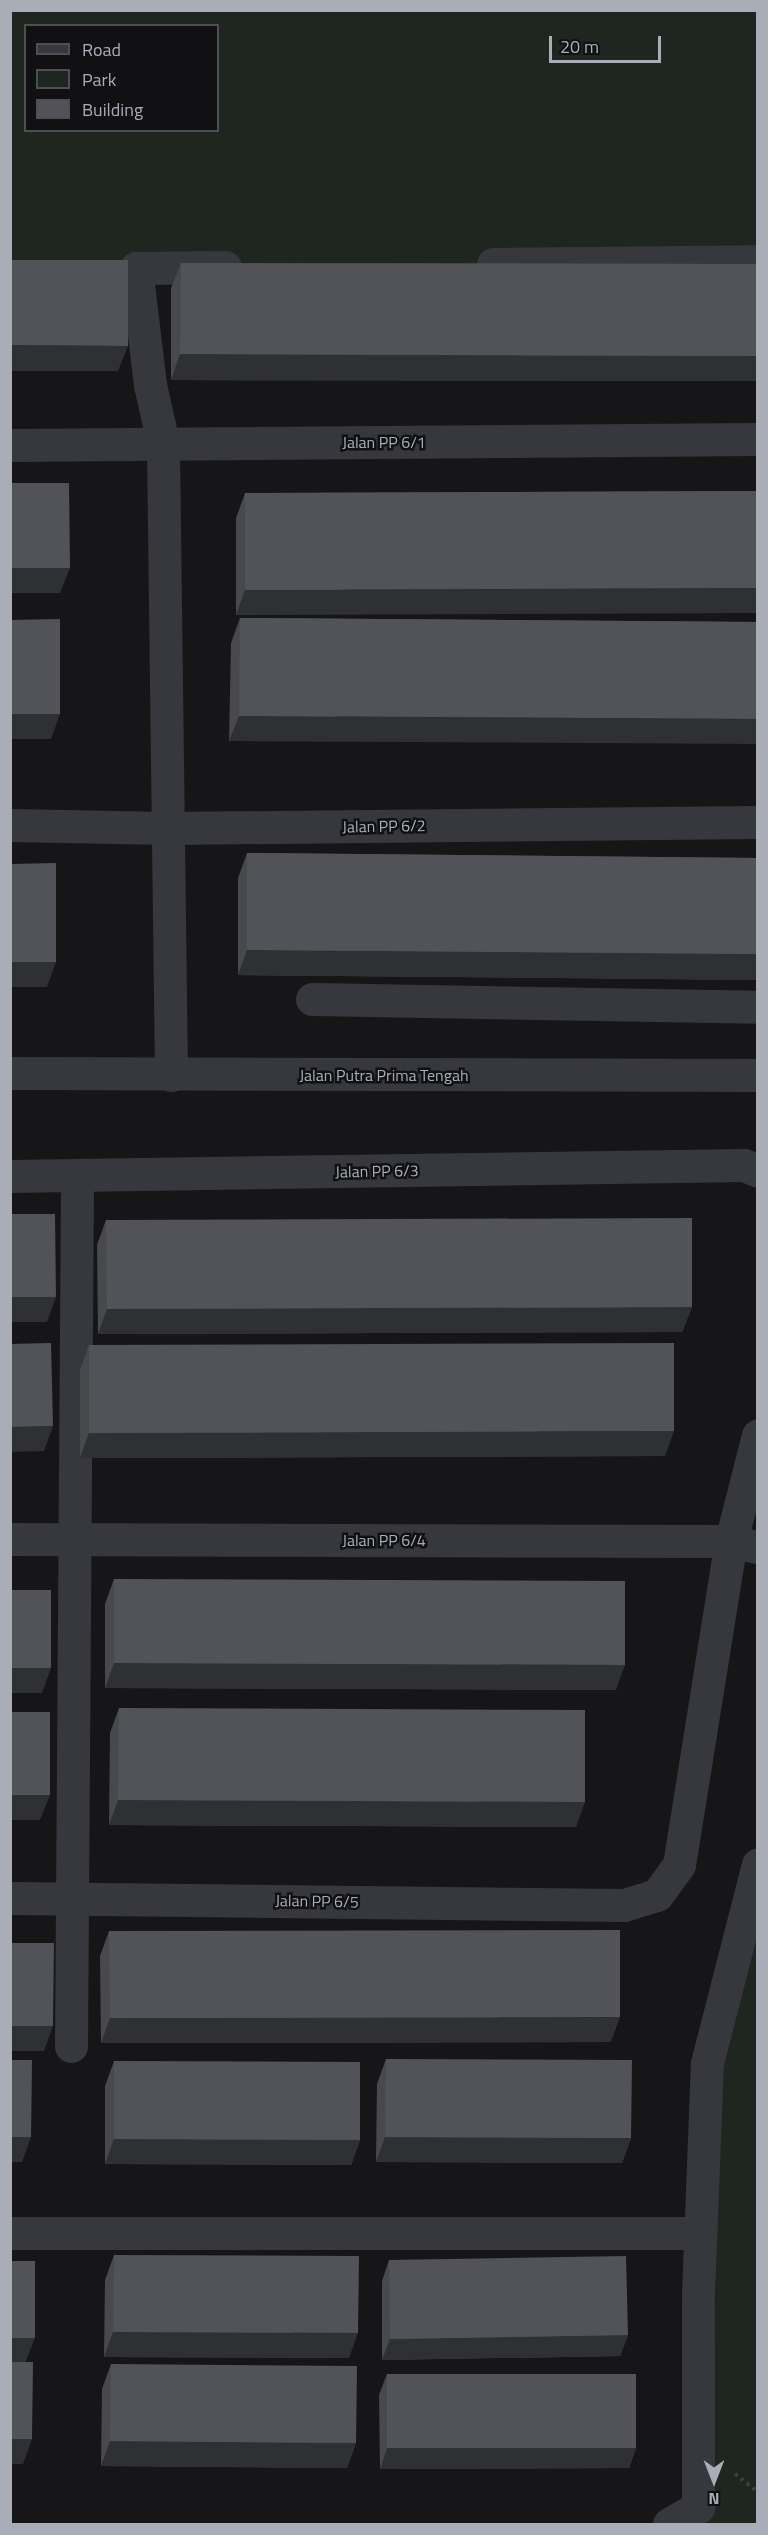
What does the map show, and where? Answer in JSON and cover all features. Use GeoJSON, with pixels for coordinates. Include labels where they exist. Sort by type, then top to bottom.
{"type":"FeatureCollection","features":[{"type":"Feature","properties":{"kind":"street"},"geometry":{"type":"LineString","coordinates":[[459,264],[758,261]]}},
{"type":"Feature","properties":{"kind":"street"},"geometry":{"type":"LineString","coordinates":[[102,268],[255,266]]}},
{"type":"Feature","properties":{"kind":"street"},"geometry":{"type":"LineString","coordinates":[[136,268],[150,385],[163,443],[171,1075]]}},
{"type":"Feature","properties":{"kind":"street","name":"Jalan PP 6/1"},"geometry":{"type":"LineString","coordinates":[[10,445],[758,439]]}},
{"type":"Feature","properties":{"kind":"street","name":"Jalan PP 6/2"},"geometry":{"type":"LineString","coordinates":[[10,825],[168,828],[758,822]]}},
{"type":"Feature","properties":{"kind":"street"},"geometry":{"type":"LineString","coordinates":[[312,999],[758,1007]]}},
{"type":"Feature","properties":{"kind":"street","name":"Jalan Putra Prima Tengah"},"geometry":{"type":"LineString","coordinates":[[10,1073],[758,1075]]}},
{"type":"Feature","properties":{"kind":"street","name":"Jalan PP 6/3"},"geometry":{"type":"LineString","coordinates":[[10,1176],[751,1168]]}},
{"type":"Feature","properties":{"kind":"street"},"geometry":{"type":"LineString","coordinates":[[71,2046],[77,1176]]}},
{"type":"Feature","properties":{"kind":"street","name":"Jalan PP 6/5"},"geometry":{"type":"LineString","coordinates":[[10,1898],[624,1905],[657,1895],[679,1865],[744,1544],[758,1436]]}},
{"type":"Feature","properties":{"kind":"street","name":"Jalan PP 6/4"},"geometry":{"type":"LineString","coordinates":[[10,1539],[744,1544]]}},
{"type":"Feature","properties":{"kind":"street"},"geometry":{"type":"LineString","coordinates":[[669,2524],[698,2507],[700,2233],[707,2063],[758,1864]]}},
{"type":"Feature","properties":{"kind":"street"},"geometry":{"type":"LineString","coordinates":[[10,2233],[700,2233]]}},
{"type":"Feature","properties":{"kind":"green space"},"geometry":{"type":"Polygon","coordinates":[[[10,11],[757,11],[757,261],[11,272],[10,11]]]}},
{"type":"Feature","properties":{"kind":"green space"},"geometry":{"type":"Polygon","coordinates":[[[757,1879],[757,2524],[679,2524],[715,2497],[716,2041],[757,1879]]]}},
{"type":"Feature","properties":{"kind":"building"},"geometry":{"type":"Polygon","coordinates":[[[10,260],[128,260],[128,346],[10,345],[10,260]]]}},
{"type":"Feature","properties":{"kind":"building"},"geometry":{"type":"Polygon","coordinates":[[[181,263],[758,264],[758,356],[180,354],[181,263]]]}},
{"type":"Feature","properties":{"kind":"building"},"geometry":{"type":"Polygon","coordinates":[[[10,483],[69,483],[70,568],[10,568],[10,483]]]}},
{"type":"Feature","properties":{"kind":"building"},"geometry":{"type":"Polygon","coordinates":[[[758,491],[758,588],[245,590],[245,493],[758,491]]]}},
{"type":"Feature","properties":{"kind":"building"},"geometry":{"type":"Polygon","coordinates":[[[240,618],[758,622],[758,719],[239,716],[240,618]]]}},
{"type":"Feature","properties":{"kind":"building"},"geometry":{"type":"Polygon","coordinates":[[[60,619],[60,714],[10,714],[10,620],[60,619]]]}},
{"type":"Feature","properties":{"kind":"building"},"geometry":{"type":"Polygon","coordinates":[[[247,853],[758,858],[758,954],[247,950],[247,853]]]}},
{"type":"Feature","properties":{"kind":"building"},"geometry":{"type":"Polygon","coordinates":[[[56,863],[56,962],[10,962],[10,864],[56,863]]]}},
{"type":"Feature","properties":{"kind":"building"},"geometry":{"type":"Polygon","coordinates":[[[10,1214],[55,1214],[56,1297],[10,1297],[10,1214]]]}},
{"type":"Feature","properties":{"kind":"building"},"geometry":{"type":"Polygon","coordinates":[[[692,1218],[692,1307],[107,1309],[106,1220],[692,1218]]]}},
{"type":"Feature","properties":{"kind":"building"},"geometry":{"type":"Polygon","coordinates":[[[51,1343],[53,1426],[10,1427],[10,1344],[51,1343]]]}},
{"type":"Feature","properties":{"kind":"building"},"geometry":{"type":"Polygon","coordinates":[[[674,1343],[674,1431],[89,1433],[89,1345],[674,1343]]]}},
{"type":"Feature","properties":{"kind":"building"},"geometry":{"type":"Polygon","coordinates":[[[114,1579],[625,1581],[625,1665],[114,1663],[114,1579]]]}},
{"type":"Feature","properties":{"kind":"building"},"geometry":{"type":"Polygon","coordinates":[[[10,1590],[51,1590],[51,1668],[10,1668],[10,1590]]]}},
{"type":"Feature","properties":{"kind":"building"},"geometry":{"type":"Polygon","coordinates":[[[119,1708],[585,1710],[585,1802],[118,1800],[119,1708]]]}},
{"type":"Feature","properties":{"kind":"building"},"geometry":{"type":"Polygon","coordinates":[[[10,1712],[50,1712],[50,1795],[10,1795],[10,1712]]]}},
{"type":"Feature","properties":{"kind":"building"},"geometry":{"type":"Polygon","coordinates":[[[620,1930],[620,2017],[110,2018],[109,1931],[620,1930]]]}},
{"type":"Feature","properties":{"kind":"building"},"geometry":{"type":"Polygon","coordinates":[[[10,1943],[54,1943],[53,2026],[10,2026],[10,1943]]]}},
{"type":"Feature","properties":{"kind":"building"},"geometry":{"type":"Polygon","coordinates":[[[386,2059],[632,2060],[631,2138],[385,2137],[386,2059]]]}},
{"type":"Feature","properties":{"kind":"building"},"geometry":{"type":"Polygon","coordinates":[[[10,2060],[32,2060],[31,2137],[10,2137],[10,2060]]]}},
{"type":"Feature","properties":{"kind":"building"},"geometry":{"type":"Polygon","coordinates":[[[114,2061],[360,2062],[360,2140],[114,2139],[114,2061]]]}},
{"type":"Feature","properties":{"kind":"building"},"geometry":{"type":"Polygon","coordinates":[[[114,2255],[359,2256],[358,2333],[113,2332],[114,2255]]]}},
{"type":"Feature","properties":{"kind":"building"},"geometry":{"type":"Polygon","coordinates":[[[626,2256],[628,2335],[390,2339],[389,2260],[626,2256]]]}},
{"type":"Feature","properties":{"kind":"building"},"geometry":{"type":"Polygon","coordinates":[[[10,2261],[35,2261],[35,2338],[10,2338],[10,2261]]]}},
{"type":"Feature","properties":{"kind":"building"},"geometry":{"type":"Polygon","coordinates":[[[10,2362],[33,2362],[32,2439],[10,2439],[10,2362]]]}},
{"type":"Feature","properties":{"kind":"building"},"geometry":{"type":"Polygon","coordinates":[[[111,2364],[357,2366],[356,2443],[110,2441],[111,2364]]]}},
{"type":"Feature","properties":{"kind":"building"},"geometry":{"type":"Polygon","coordinates":[[[387,2374],[636,2374],[636,2448],[387,2448],[387,2374]]]}}]}
